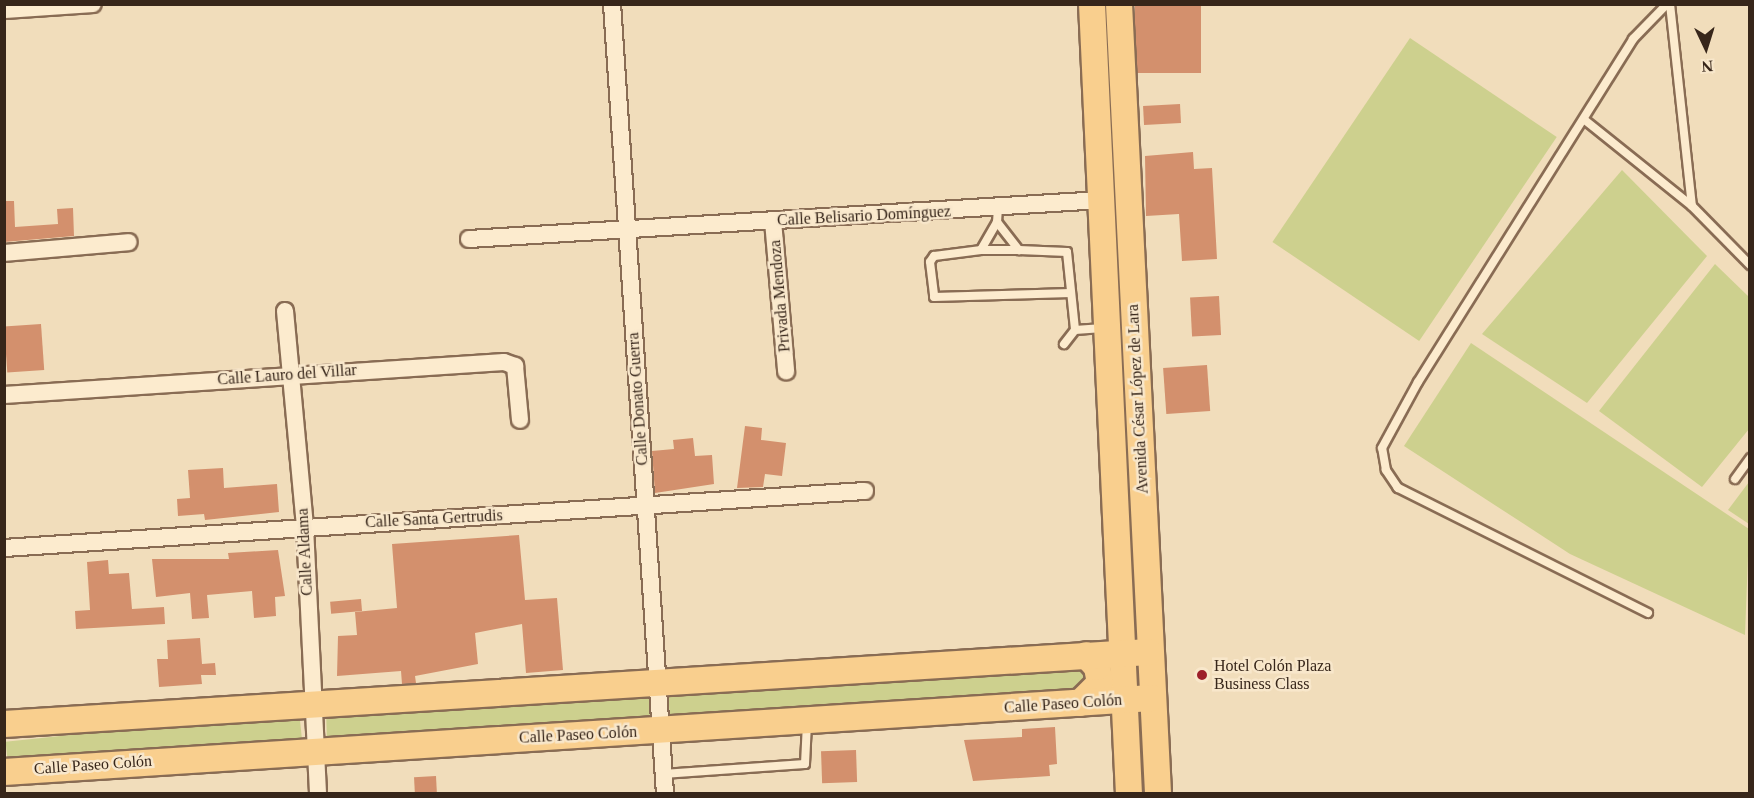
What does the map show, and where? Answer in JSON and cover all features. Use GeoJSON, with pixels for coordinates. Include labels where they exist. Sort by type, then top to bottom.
{"type":"FeatureCollection","features":[{"type":"Feature","properties":{"kind":"main road","name":"Avenida César López de Lara"},"geometry":{"type":"LineString","coordinates":[[1092,4],[1130,794]]}},
{"type":"Feature","properties":{"kind":"main road","name":"Avenida César López de Lara"},"geometry":{"type":"LineString","coordinates":[[1119,4],[1149,652],[1158,794]]}},
{"type":"Feature","properties":{"kind":"main road"},"geometry":{"type":"LineString","coordinates":[[4,724],[310,702],[657,684],[1149,652]]}},
{"type":"Feature","properties":{"kind":"main road"},"geometry":{"type":"LineString","coordinates":[[1080,703],[1100,683],[1097,667],[1086,655]]}},
{"type":"Feature","properties":{"kind":"main road","name":"Calle Paseo Colón"},"geometry":{"type":"LineString","coordinates":[[4,772],[314,748],[660,731],[1152,698]]}},
{"type":"Feature","properties":{"kind":"street"},"geometry":{"type":"LineString","coordinates":[[4,10],[93,4]]}},
{"type":"Feature","properties":{"kind":"street","name":"Calle Donato Guerra"},"geometry":{"type":"LineString","coordinates":[[612,4],[665,794]]}},
{"type":"Feature","properties":{"kind":"street","name":"Calle Belisario Domínguez"},"geometry":{"type":"LineString","coordinates":[[469,239],[627,233],[773,221],[998,215],[1101,200]]}},
{"type":"Feature","properties":{"kind":"street","name":"Privada Mendoza"},"geometry":{"type":"LineString","coordinates":[[773,221],[786,371]]}},
{"type":"Feature","properties":{"kind":"street"},"geometry":{"type":"LineString","coordinates":[[4,253],[129,242]]}},
{"type":"Feature","properties":{"kind":"street","name":"Calle Aldama"},"geometry":{"type":"LineString","coordinates":[[285,311],[305,527],[310,702],[318,794]]}},
{"type":"Feature","properties":{"kind":"street","name":"Calle Lauro del Villar"},"geometry":{"type":"LineString","coordinates":[[4,394],[504,362],[515,366],[520,420]]}},
{"type":"Feature","properties":{"kind":"street","name":"Calle Santa Gertrudis"},"geometry":{"type":"LineString","coordinates":[[4,548],[864,491]]}},
{"type":"Feature","properties":{"kind":"lane"},"geometry":{"type":"LineString","coordinates":[[1648,613],[1398,488],[1386,470],[1382,448],[1418,382],[1586,121],[1633,39],[1669,4]]}},
{"type":"Feature","properties":{"kind":"lane"},"geometry":{"type":"LineString","coordinates":[[1669,4],[1692,206]]}},
{"type":"Feature","properties":{"kind":"lane"},"geometry":{"type":"LineString","coordinates":[[1586,121],[1692,206],[1749,265]]}},
{"type":"Feature","properties":{"kind":"lane"},"geometry":{"type":"LineString","coordinates":[[998,215],[1019,250]]}},
{"type":"Feature","properties":{"kind":"lane"},"geometry":{"type":"LineString","coordinates":[[981,250],[998,215]]}},
{"type":"Feature","properties":{"kind":"lane"},"geometry":{"type":"LineString","coordinates":[[1064,344],[1075,330],[1067,252],[981,250],[934,256],[930,262],[934,297],[1071,293]]}},
{"type":"Feature","properties":{"kind":"lane"},"geometry":{"type":"LineString","coordinates":[[1075,330],[1107,328]]}},
{"type":"Feature","properties":{"kind":"lane"},"geometry":{"type":"LineString","coordinates":[[1735,479],[1749,458]]}},
{"type":"Feature","properties":{"kind":"lane"},"geometry":{"type":"LineString","coordinates":[[663,774],[805,764],[807,720]]}},
{"type":"Feature","properties":{"kind":"green space"},"geometry":{"type":"Polygon","coordinates":[[[1410,38],[1557,137],[1419,341],[1272,242],[1410,38]]]}},
{"type":"Feature","properties":{"kind":"green space"},"geometry":{"type":"Polygon","coordinates":[[[1622,170],[1707,256],[1587,403],[1482,334],[1622,170]]]}},
{"type":"Feature","properties":{"kind":"green space"},"geometry":{"type":"Polygon","coordinates":[[[1715,264],[1749,297],[1749,429],[1702,487],[1599,411],[1715,264]]]}},
{"type":"Feature","properties":{"kind":"green space"},"geometry":{"type":"Polygon","coordinates":[[[1471,343],[1749,529],[1745,635],[1570,554],[1404,446],[1471,343]]]}},
{"type":"Feature","properties":{"kind":"green space"},"geometry":{"type":"Polygon","coordinates":[[[1749,482],[1749,524],[1728,510],[1749,482]]]}},
{"type":"Feature","properties":{"kind":"green space"},"geometry":{"type":"Polygon","coordinates":[[[1091,668],[1093,689],[1066,699],[670,723],[668,686],[1091,668]]]}},
{"type":"Feature","properties":{"kind":"green space"},"geometry":{"type":"Polygon","coordinates":[[[652,687],[655,724],[327,741],[326,710],[652,687]]]}},
{"type":"Feature","properties":{"kind":"green space"},"geometry":{"type":"Polygon","coordinates":[[[299,711],[302,742],[9,773],[6,742],[299,711]]]}},
{"type":"Feature","properties":{"kind":"building"},"geometry":{"type":"Polygon","coordinates":[[[1135,4],[1201,4],[1201,73],[1135,73],[1135,4]]]}},
{"type":"Feature","properties":{"kind":"building"},"geometry":{"type":"Polygon","coordinates":[[[1180,104],[1181,123],[1144,125],[1143,106],[1180,104]]]}},
{"type":"Feature","properties":{"kind":"building"},"geometry":{"type":"Polygon","coordinates":[[[1193,152],[1194,169],[1212,168],[1217,259],[1182,261],[1179,214],[1146,216],[1145,156],[1193,152]]]}},
{"type":"Feature","properties":{"kind":"building"},"geometry":{"type":"Polygon","coordinates":[[[4,201],[14,201],[15,227],[58,224],[57,209],[73,208],[74,236],[4,242],[4,201]]]}},
{"type":"Feature","properties":{"kind":"building"},"geometry":{"type":"Polygon","coordinates":[[[1219,296],[1221,335],[1192,336],[1190,298],[1219,296]]]}},
{"type":"Feature","properties":{"kind":"building"},"geometry":{"type":"Polygon","coordinates":[[[41,324],[44,370],[7,372],[4,327],[41,324]]]}},
{"type":"Feature","properties":{"kind":"building"},"geometry":{"type":"Polygon","coordinates":[[[1207,365],[1210,411],[1166,414],[1163,368],[1207,365]]]}},
{"type":"Feature","properties":{"kind":"building"},"geometry":{"type":"Polygon","coordinates":[[[745,426],[762,428],[761,440],[786,443],[782,476],[765,474],[763,487],[737,488],[745,426]]]}},
{"type":"Feature","properties":{"kind":"building"},"geometry":{"type":"Polygon","coordinates":[[[693,438],[695,456],[712,455],[714,484],[655,493],[652,451],[674,449],[673,440],[693,438]]]}},
{"type":"Feature","properties":{"kind":"building"},"geometry":{"type":"Polygon","coordinates":[[[223,468],[224,488],[277,484],[279,512],[205,520],[204,514],[178,516],[177,499],[190,498],[188,470],[223,468]]]}},
{"type":"Feature","properties":{"kind":"building"},"geometry":{"type":"Polygon","coordinates":[[[519,535],[525,600],[557,598],[563,670],[526,673],[522,624],[475,633],[478,664],[415,676],[416,683],[402,684],[401,671],[337,676],[338,636],[357,635],[355,612],[397,608],[392,544],[519,535]]]}},
{"type":"Feature","properties":{"kind":"building"},"geometry":{"type":"Polygon","coordinates":[[[278,550],[285,596],[275,597],[276,616],[254,618],[252,591],[207,595],[209,618],[192,619],[190,593],[156,597],[152,559],[229,559],[228,553],[278,550]]]}},
{"type":"Feature","properties":{"kind":"building"},"geometry":{"type":"Polygon","coordinates":[[[108,560],[109,574],[129,573],[132,609],[164,607],[165,624],[76,629],[75,611],[90,610],[87,562],[108,560]]]}},
{"type":"Feature","properties":{"kind":"building"},"geometry":{"type":"Polygon","coordinates":[[[361,599],[362,611],[331,614],[330,602],[361,599]]]}},
{"type":"Feature","properties":{"kind":"building"},"geometry":{"type":"Polygon","coordinates":[[[200,638],[202,664],[215,663],[216,675],[201,675],[202,684],[159,687],[157,659],[168,659],[167,640],[200,638]]]}},
{"type":"Feature","properties":{"kind":"building"},"geometry":{"type":"Polygon","coordinates":[[[1055,727],[1057,764],[1049,765],[1050,776],[973,781],[964,740],[1022,737],[1022,729],[1055,727]]]}},
{"type":"Feature","properties":{"kind":"building"},"geometry":{"type":"Polygon","coordinates":[[[856,750],[857,782],[822,783],[821,751],[856,750]]]}},
{"type":"Feature","properties":{"kind":"building"},"geometry":{"type":"Polygon","coordinates":[[[436,776],[437,794],[415,794],[414,777],[436,776]]]}},
{"type":"Feature","properties":{"kind":"place","name":"Hotel Colón Plaza Business Class"},"geometry":{"type":"Point","coordinates":[1202,675]}}]}
